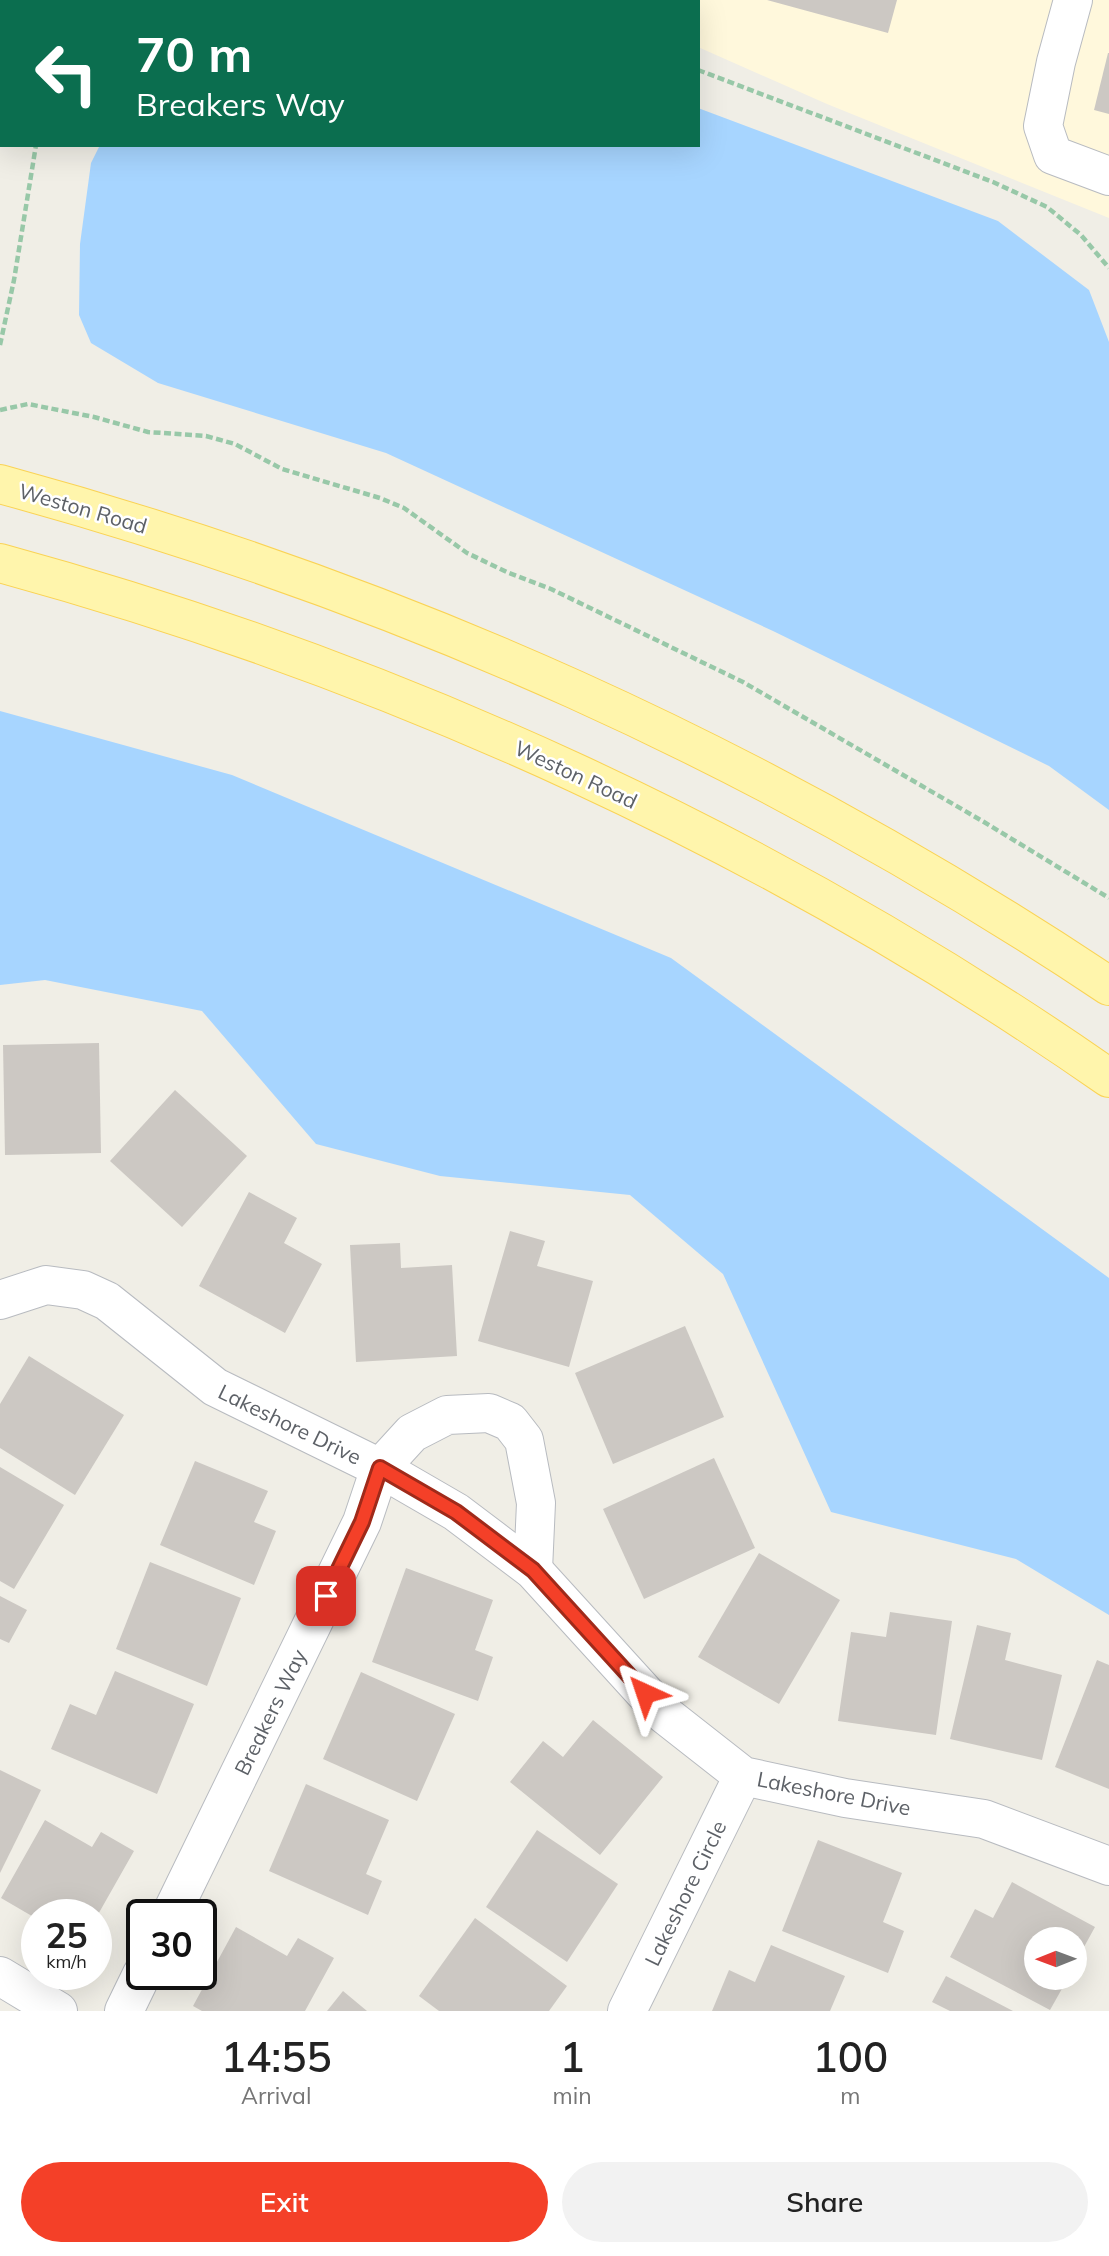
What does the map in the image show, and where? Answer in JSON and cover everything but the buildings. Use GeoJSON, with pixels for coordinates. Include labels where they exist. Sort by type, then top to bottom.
{"type":"FeatureCollection","features":[{"type":"Feature","properties":{"kind":"main road","name":"Weston Road"},"geometry":{"type":"LineString","coordinates":[[0,484],[178,536],[278,569],[466,641],[556,679],[740,767],[820,810],[1041,941],[1109,986]]}},
{"type":"Feature","properties":{"kind":"main road","name":"Weston Road"},"geometry":{"type":"LineString","coordinates":[[0,563],[147,606],[307,661],[492,736],[630,798],[700,831],[909,949],[1109,1078]]}},
{"type":"Feature","properties":{"kind":"street"},"geometry":{"type":"LineString","coordinates":[[1073,0],[1056,62],[1043,127],[1053,155],[1109,176]]}},
{"type":"Feature","properties":{"kind":"street","name":"Lakeshore Drive"},"geometry":{"type":"LineString","coordinates":[[0,1300],[46,1285],[83,1290],[107,1301],[215,1387],[380,1468],[456,1512],[533,1570],[664,1714],[743,1776],[845,1798],[984,1819],[1109,1866]]}},
{"type":"Feature","properties":{"kind":"street"},"geometry":{"type":"LineString","coordinates":[[380,1468],[412,1433],[447,1415],[489,1413],[510,1422],[524,1440],[536,1503],[533,1570]]}},
{"type":"Feature","properties":{"kind":"street","name":"Breakers Way"},"geometry":{"type":"LineString","coordinates":[[178,1899],[362,1522],[380,1468]]}},
{"type":"Feature","properties":{"kind":"street","name":"Lakeshore Circle"},"geometry":{"type":"LineString","coordinates":[[627,2011],[743,1776]]}},
{"type":"Feature","properties":{"kind":"street"},"geometry":{"type":"LineString","coordinates":[[0,1976],[58,2011]]}},
{"type":"Feature","properties":{"kind":"street"},"geometry":{"type":"LineString","coordinates":[[124,2011],[134,1990]]}},
{"type":"Feature","properties":{"kind":"path"},"geometry":{"type":"LineString","coordinates":[[700,71],[993,182],[1046,206],[1081,235],[1109,268]]}},
{"type":"Feature","properties":{"kind":"path"},"geometry":{"type":"LineString","coordinates":[[0,345],[14,280],[36,147]]}},
{"type":"Feature","properties":{"kind":"path"},"geometry":{"type":"LineString","coordinates":[[0,410],[28,404],[94,417],[148,432],[206,436],[236,444],[282,468],[404,508],[467,553],[551,589],[743,682],[1109,898]]}},
{"type":"Feature","properties":{"kind":"shaded area"},"geometry":{"type":"Polygon","coordinates":[[[700,0],[1109,0],[1109,218],[827,104],[700,48],[700,0]]]}},
{"type":"Feature","properties":{"kind":"water"},"geometry":{"type":"Polygon","coordinates":[[[700,109],[998,221],[1089,290],[1109,342],[1109,810],[1049,766],[773,631],[386,453],[158,383],[91,343],[79,315],[80,244],[91,163],[99,147],[700,147],[700,109]]]}},
{"type":"Feature","properties":{"kind":"water"},"geometry":{"type":"Polygon","coordinates":[[[0,711],[232,775],[671,958],[1109,1278],[1109,1615],[1016,1559],[831,1512],[723,1274],[630,1195],[440,1176],[316,1144],[202,1011],[45,980],[0,985],[0,711]]]}},
{"type":"Feature","properties":{"kind":"route"},"geometry":{"type":"LineString","coordinates":[[326,1596],[362,1522],[380,1468],[456,1512],[533,1570],[645,1693]]}}]}
